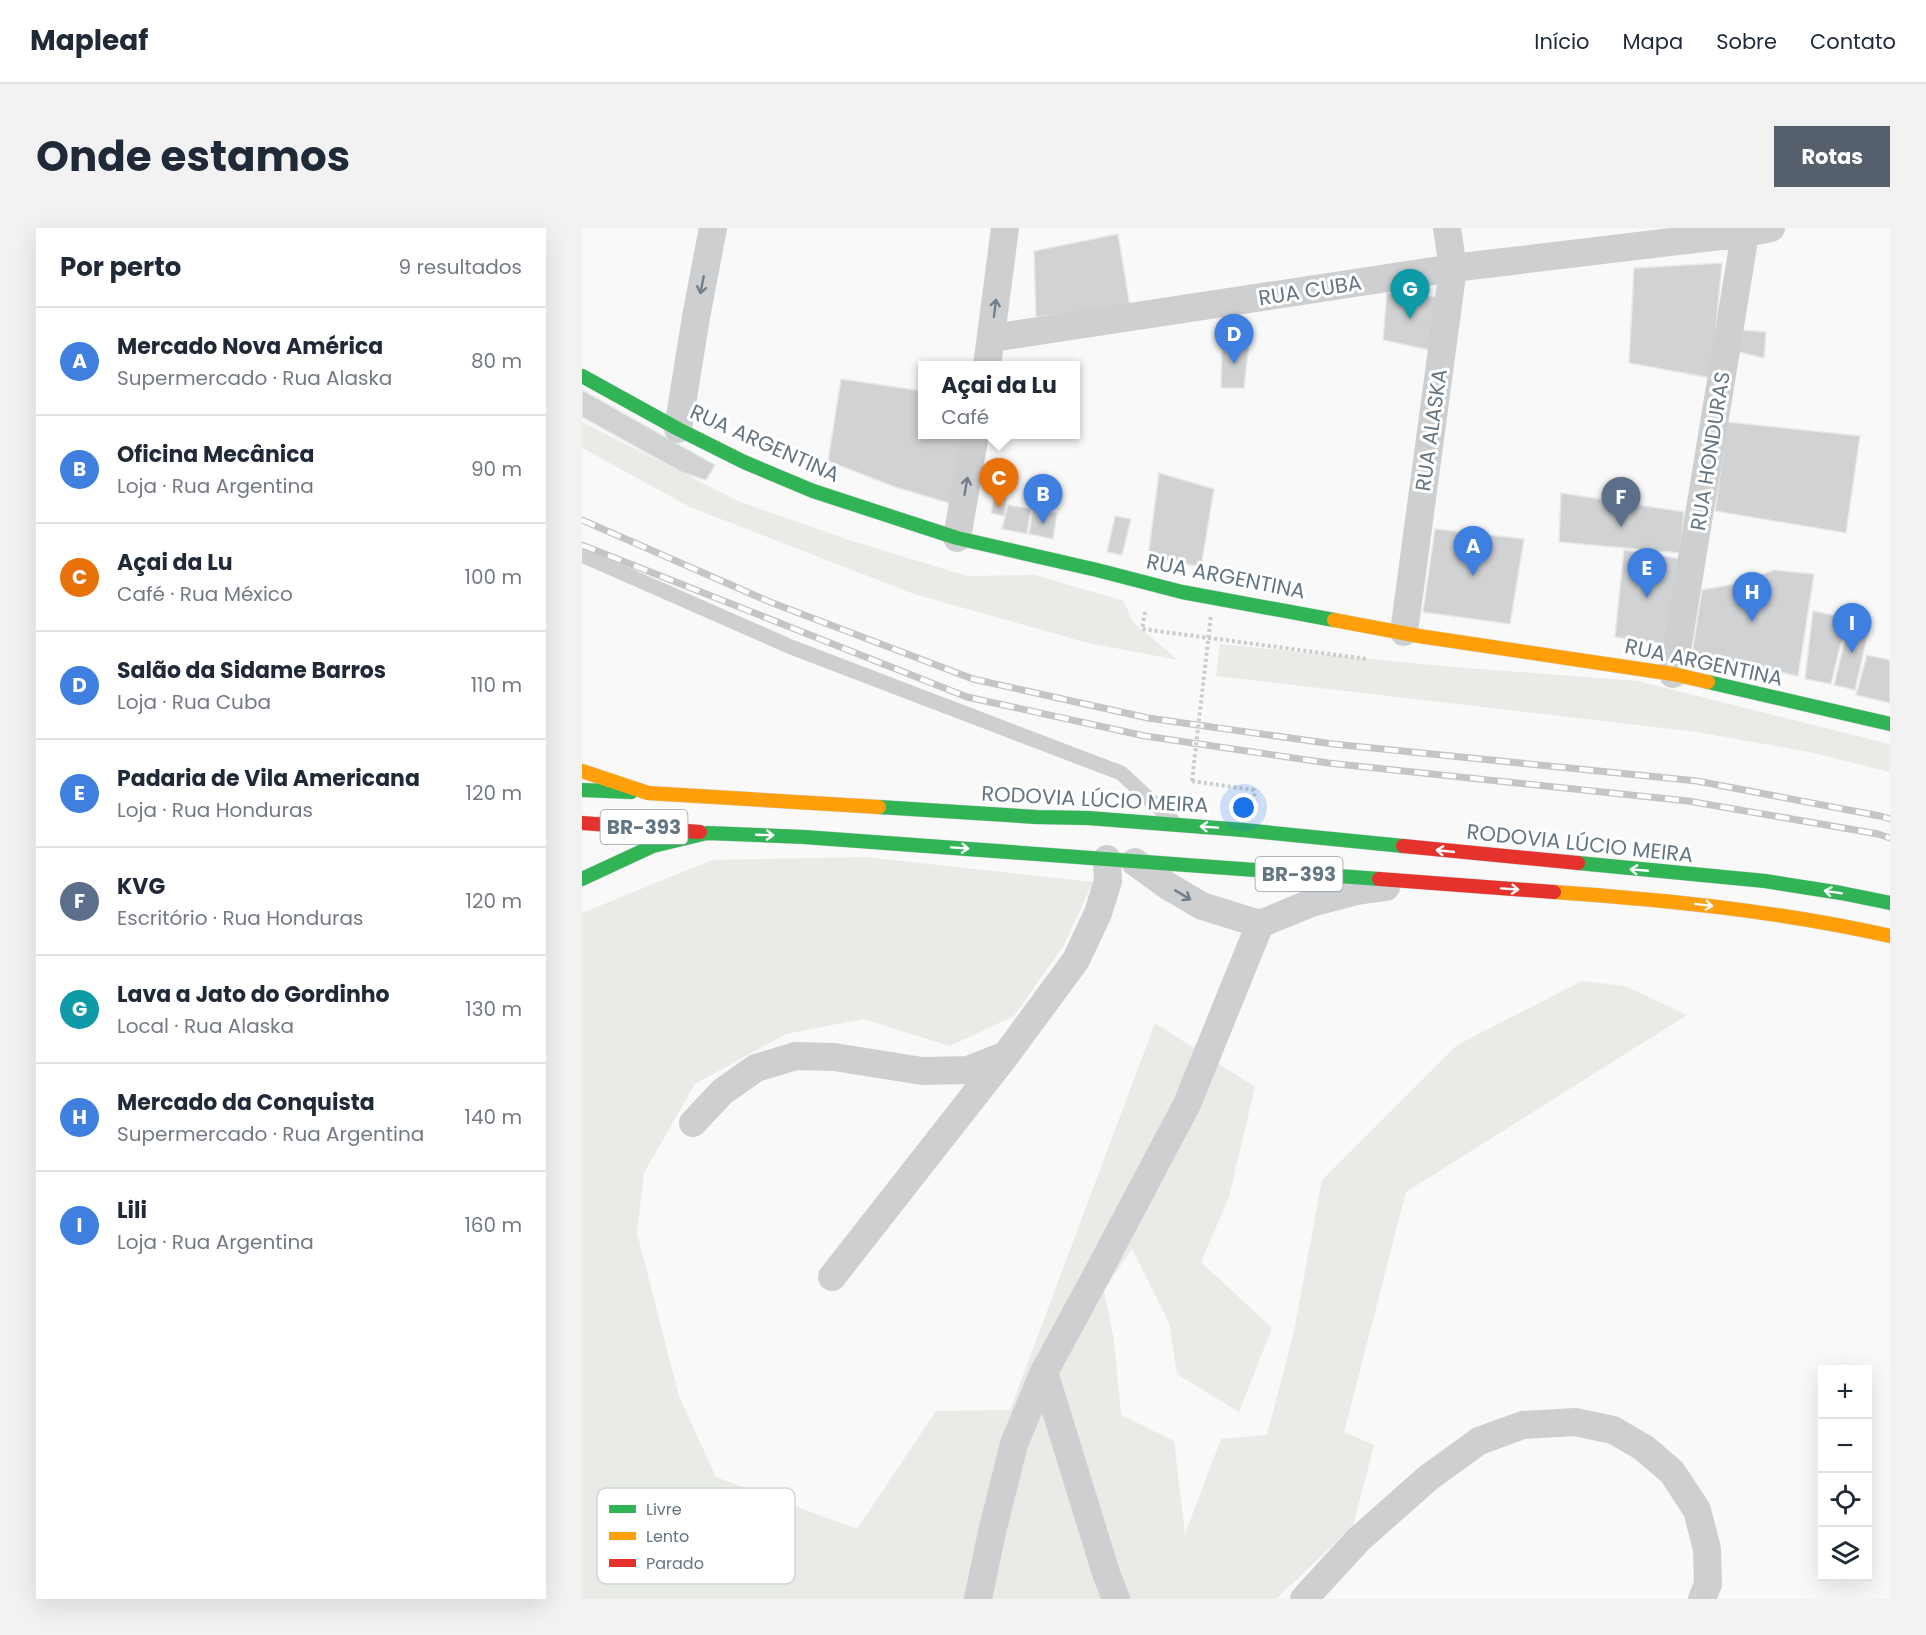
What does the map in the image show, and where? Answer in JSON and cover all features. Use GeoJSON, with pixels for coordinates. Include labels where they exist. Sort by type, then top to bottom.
{"type":"FeatureCollection","features":[{"type":"Feature","properties":{"kind":"main road","name":"RUA ARGENTINA"},"geometry":{"type":"LineString","coordinates":[[582,376],[744,462],[813,491],[957,538],[1182,592],[1404,632],[1673,674],[1890,724]]}},
{"type":"Feature","properties":{"kind":"main road"},"geometry":{"type":"LineString","coordinates":[[582,771],[648,793]]}},
{"type":"Feature","properties":{"kind":"main road","name":"RODOVIA LÚCIO MEIRA"},"geometry":{"type":"LineString","coordinates":[[582,790],[1178,825],[1260,832],[1765,882],[1890,903]]}},
{"type":"Feature","properties":{"kind":"main road","name":"BR-393"},"geometry":{"type":"LineString","coordinates":[[582,823],[707,833],[804,837],[1662,900],[1778,914],[1859,928],[1890,936]]}},
{"type":"Feature","properties":{"kind":"main road"},"geometry":{"type":"LineString","coordinates":[[582,879],[653,846],[707,833]]}},
{"type":"Feature","properties":{"kind":"street"},"geometry":{"type":"LineString","coordinates":[[678,429],[713,228]]}},
{"type":"Feature","properties":{"kind":"street"},"geometry":{"type":"LineString","coordinates":[[989,352],[1005,228]]}},
{"type":"Feature","properties":{"kind":"street","name":"RUA ALASKA"},"geometry":{"type":"LineString","coordinates":[[1404,632],[1453,268],[1447,228]]}},
{"type":"Feature","properties":{"kind":"street","name":"RUA CUBA"},"geometry":{"type":"LineString","coordinates":[[989,352],[1453,268],[1755,230]]}},
{"type":"Feature","properties":{"kind":"street","name":"RUA HONDURAS"},"geometry":{"type":"LineString","coordinates":[[1673,674],[1755,230]]}},
{"type":"Feature","properties":{"kind":"street"},"geometry":{"type":"LineString","coordinates":[[957,538],[974,439]]}},
{"type":"Feature","properties":{"kind":"street"},"geometry":{"type":"LineString","coordinates":[[832,1277],[1006,1055],[1076,960],[1098,913],[1108,881],[1121,860],[1202,906],[1260,924],[1311,903],[1357,891],[1416,882]]}},
{"type":"Feature","properties":{"kind":"street"},"geometry":{"type":"LineString","coordinates":[[978,1599],[1014,1444],[1044,1372],[1187,1104],[1260,924]]}},
{"type":"Feature","properties":{"kind":"street"},"geometry":{"type":"LineString","coordinates":[[693,1123],[722,1092],[756,1068],[796,1056],[834,1057],[922,1071],[968,1070],[1006,1055]]}},
{"type":"Feature","properties":{"kind":"street"},"geometry":{"type":"LineString","coordinates":[[1044,1372],[1116,1599]]}},
{"type":"Feature","properties":{"kind":"street"},"geometry":{"type":"LineString","coordinates":[[1304,1599],[1358,1540],[1428,1478],[1479,1441],[1523,1425],[1575,1422],[1613,1430],[1644,1448],[1672,1472],[1697,1510],[1707,1549],[1708,1584],[1702,1599]]}},
{"type":"Feature","properties":{"kind":"lane"},"geometry":{"type":"LineString","coordinates":[[582,555],[791,646],[1121,773],[1178,825]]}},
{"type":"Feature","properties":{"kind":"path"},"geometry":{"type":"LineString","coordinates":[[1211,615],[1192,781],[1254,790],[1260,832]]}},
{"type":"Feature","properties":{"kind":"shaded area"},"geometry":{"type":"Polygon","coordinates":[[[582,422],[738,501],[846,539],[967,576],[1035,575],[1124,601],[1132,621],[1178,660],[1088,643],[914,594],[690,507],[582,448],[582,422]]]}},
{"type":"Feature","properties":{"kind":"shaded area"},"geometry":{"type":"Polygon","coordinates":[[[1220,644],[1453,667],[1638,681],[1890,744],[1890,772],[1809,752],[1697,732],[1216,676],[1220,644]]]}},
{"type":"Feature","properties":{"kind":"shaded area"},"geometry":{"type":"Polygon","coordinates":[[[865,857],[1093,882],[1064,945],[1014,1016],[950,1046],[863,1019],[786,1034],[695,1084],[644,1173],[637,1233],[679,1396],[716,1477],[746,1488],[597,1488],[597,1584],[795,1584],[795,1506],[857,1529],[936,1411],[1010,1410],[1155,1023],[1255,1087],[1229,1197],[1201,1262],[1272,1328],[1239,1412],[1177,1374],[1169,1323],[1132,1249],[1104,1290],[1114,1340],[1121,1415],[1174,1441],[1185,1534],[1221,1439],[1267,1435],[1294,1331],[1322,1180],[1457,1045],[1582,981],[1625,986],[1687,1015],[1406,1192],[1344,1432],[1374,1445],[1353,1526],[1276,1599],[582,1599],[582,913],[712,860],[865,857]]]}},
{"type":"Feature","properties":{"kind":"building"},"geometry":{"type":"Polygon","coordinates":[[[1118,234],[1130,306],[1036,317],[1034,251],[1118,234]]]}},
{"type":"Feature","properties":{"kind":"building"},"geometry":{"type":"Polygon","coordinates":[[[1722,263],[1711,378],[1629,363],[1634,268],[1722,263]]]}},
{"type":"Feature","properties":{"kind":"building"},"geometry":{"type":"Polygon","coordinates":[[[1387,293],[1438,297],[1430,350],[1383,340],[1387,293]]]}},
{"type":"Feature","properties":{"kind":"building"},"geometry":{"type":"Polygon","coordinates":[[[1741,330],[1766,332],[1764,358],[1739,352],[1741,330]]]}},
{"type":"Feature","properties":{"kind":"building"},"geometry":{"type":"Polygon","coordinates":[[[1250,334],[1244,388],[1221,388],[1222,339],[1250,334]]]}},
{"type":"Feature","properties":{"kind":"building"},"geometry":{"type":"Polygon","coordinates":[[[841,379],[918,390],[918,439],[971,439],[959,506],[895,487],[828,461],[841,379]]]}},
{"type":"Feature","properties":{"kind":"building"},"geometry":{"type":"Polygon","coordinates":[[[582,390],[715,465],[706,480],[681,472],[582,417],[582,390]]]}},
{"type":"Feature","properties":{"kind":"building"},"geometry":{"type":"Polygon","coordinates":[[[1727,422],[1860,436],[1846,533],[1715,511],[1727,422]]]}},
{"type":"Feature","properties":{"kind":"building"},"geometry":{"type":"Polygon","coordinates":[[[1159,473],[1214,489],[1201,567],[1148,557],[1159,473]]]}},
{"type":"Feature","properties":{"kind":"building"},"geometry":{"type":"Polygon","coordinates":[[[1561,493],[1684,512],[1680,553],[1559,542],[1561,493]]]}},
{"type":"Feature","properties":{"kind":"building"},"geometry":{"type":"Polygon","coordinates":[[[995,495],[1007,497],[1004,516],[991,513],[995,495]]]}},
{"type":"Feature","properties":{"kind":"building"},"geometry":{"type":"Polygon","coordinates":[[[1008,505],[1031,509],[1027,534],[1002,529],[1008,505]]]}},
{"type":"Feature","properties":{"kind":"building"},"geometry":{"type":"Polygon","coordinates":[[[1033,509],[1057,513],[1053,539],[1029,534],[1033,509]]]}},
{"type":"Feature","properties":{"kind":"building"},"geometry":{"type":"Polygon","coordinates":[[[1115,516],[1131,519],[1122,555],[1107,552],[1115,516]]]}},
{"type":"Feature","properties":{"kind":"building"},"geometry":{"type":"Polygon","coordinates":[[[1435,529],[1524,539],[1510,624],[1423,612],[1435,529]]]}},
{"type":"Feature","properties":{"kind":"building"},"geometry":{"type":"Polygon","coordinates":[[[1624,550],[1681,559],[1670,645],[1615,637],[1624,550]]]}},
{"type":"Feature","properties":{"kind":"building"},"geometry":{"type":"Polygon","coordinates":[[[1774,570],[1814,574],[1798,676],[1692,654],[1702,590],[1740,583],[1774,570]]]}},
{"type":"Feature","properties":{"kind":"building"},"geometry":{"type":"Polygon","coordinates":[[[1813,611],[1847,618],[1831,684],[1805,679],[1813,611]]]}},
{"type":"Feature","properties":{"kind":"building"},"geometry":{"type":"Polygon","coordinates":[[[1850,619],[1871,620],[1855,690],[1834,685],[1850,619]]]}},
{"type":"Feature","properties":{"kind":"building"},"geometry":{"type":"Polygon","coordinates":[[[1867,655],[1890,660],[1890,703],[1856,695],[1867,655]]]}},
{"type":"Feature","properties":{"kind":"railway"},"geometry":{"type":"LineString","coordinates":[[582,520],[770,602],[973,679],[1148,718],[1333,744],[1697,781],[1890,819]]}},
{"type":"Feature","properties":{"kind":"railway"},"geometry":{"type":"LineString","coordinates":[[582,545],[967,697],[1145,736],[1328,763],[1688,801],[1890,838]]}},
{"type":"Feature","properties":{"kind":"traffic: fast"},"geometry":{"type":"LineString","coordinates":[[582,376],[744,462],[813,491],[957,538],[1182,592],[1334,620]]}},
{"type":"Feature","properties":{"kind":"traffic: fast"},"geometry":{"type":"LineString","coordinates":[[1708,682],[1890,724]]}},
{"type":"Feature","properties":{"kind":"traffic: fast"},"geometry":{"type":"LineString","coordinates":[[582,790],[631,792]]}},
{"type":"Feature","properties":{"kind":"traffic: fast"},"geometry":{"type":"LineString","coordinates":[[879,807],[1088,818],[1403,846]]}},
{"type":"Feature","properties":{"kind":"traffic: fast"},"geometry":{"type":"LineString","coordinates":[[582,879],[653,846],[707,833],[804,837],[1379,879]]}},
{"type":"Feature","properties":{"kind":"traffic: fast"},"geometry":{"type":"LineString","coordinates":[[1578,863],[1765,881],[1890,903]]}},
{"type":"Feature","properties":{"kind":"traffic: slow"},"geometry":{"type":"LineString","coordinates":[[1334,620],[1419,636],[1673,674],[1708,682]]}},
{"type":"Feature","properties":{"kind":"traffic: slow"},"geometry":{"type":"LineString","coordinates":[[582,771],[648,793],[879,807]]}},
{"type":"Feature","properties":{"kind":"traffic: slow"},"geometry":{"type":"LineString","coordinates":[[1554,892],[1765,913],[1890,936]]}},
{"type":"Feature","properties":{"kind":"traffic: jam"},"geometry":{"type":"LineString","coordinates":[[582,823],[700,832]]}},
{"type":"Feature","properties":{"kind":"traffic: jam"},"geometry":{"type":"LineString","coordinates":[[1403,846],[1578,863]]}},
{"type":"Feature","properties":{"kind":"traffic: jam"},"geometry":{"type":"LineString","coordinates":[[1379,879],[1554,892]]}},
{"type":"Feature","properties":{"kind":"place","name":"Lava a Jato do Gordinho"},"geometry":{"type":"Point","coordinates":[1410,319]}},
{"type":"Feature","properties":{"kind":"place","name":"Salão da Sidame Barros"},"geometry":{"type":"Point","coordinates":[1234,364]}},
{"type":"Feature","properties":{"kind":"place","name":"Açai da Lu"},"geometry":{"type":"Point","coordinates":[999,508]}},
{"type":"Feature","properties":{"kind":"place","name":"Oficina Mecânica"},"geometry":{"type":"Point","coordinates":[1043,524]}},
{"type":"Feature","properties":{"kind":"place","name":"KVG"},"geometry":{"type":"Point","coordinates":[1621,527]}},
{"type":"Feature","properties":{"kind":"place","name":"Mercado Nova América"},"geometry":{"type":"Point","coordinates":[1473,576]}},
{"type":"Feature","properties":{"kind":"place","name":"Padaria de Vila Americana"},"geometry":{"type":"Point","coordinates":[1647,598]}},
{"type":"Feature","properties":{"kind":"place","name":"Mercado da Conquista"},"geometry":{"type":"Point","coordinates":[1752,622]}},
{"type":"Feature","properties":{"kind":"place","name":"Lili"},"geometry":{"type":"Point","coordinates":[1852,653]}}]}
